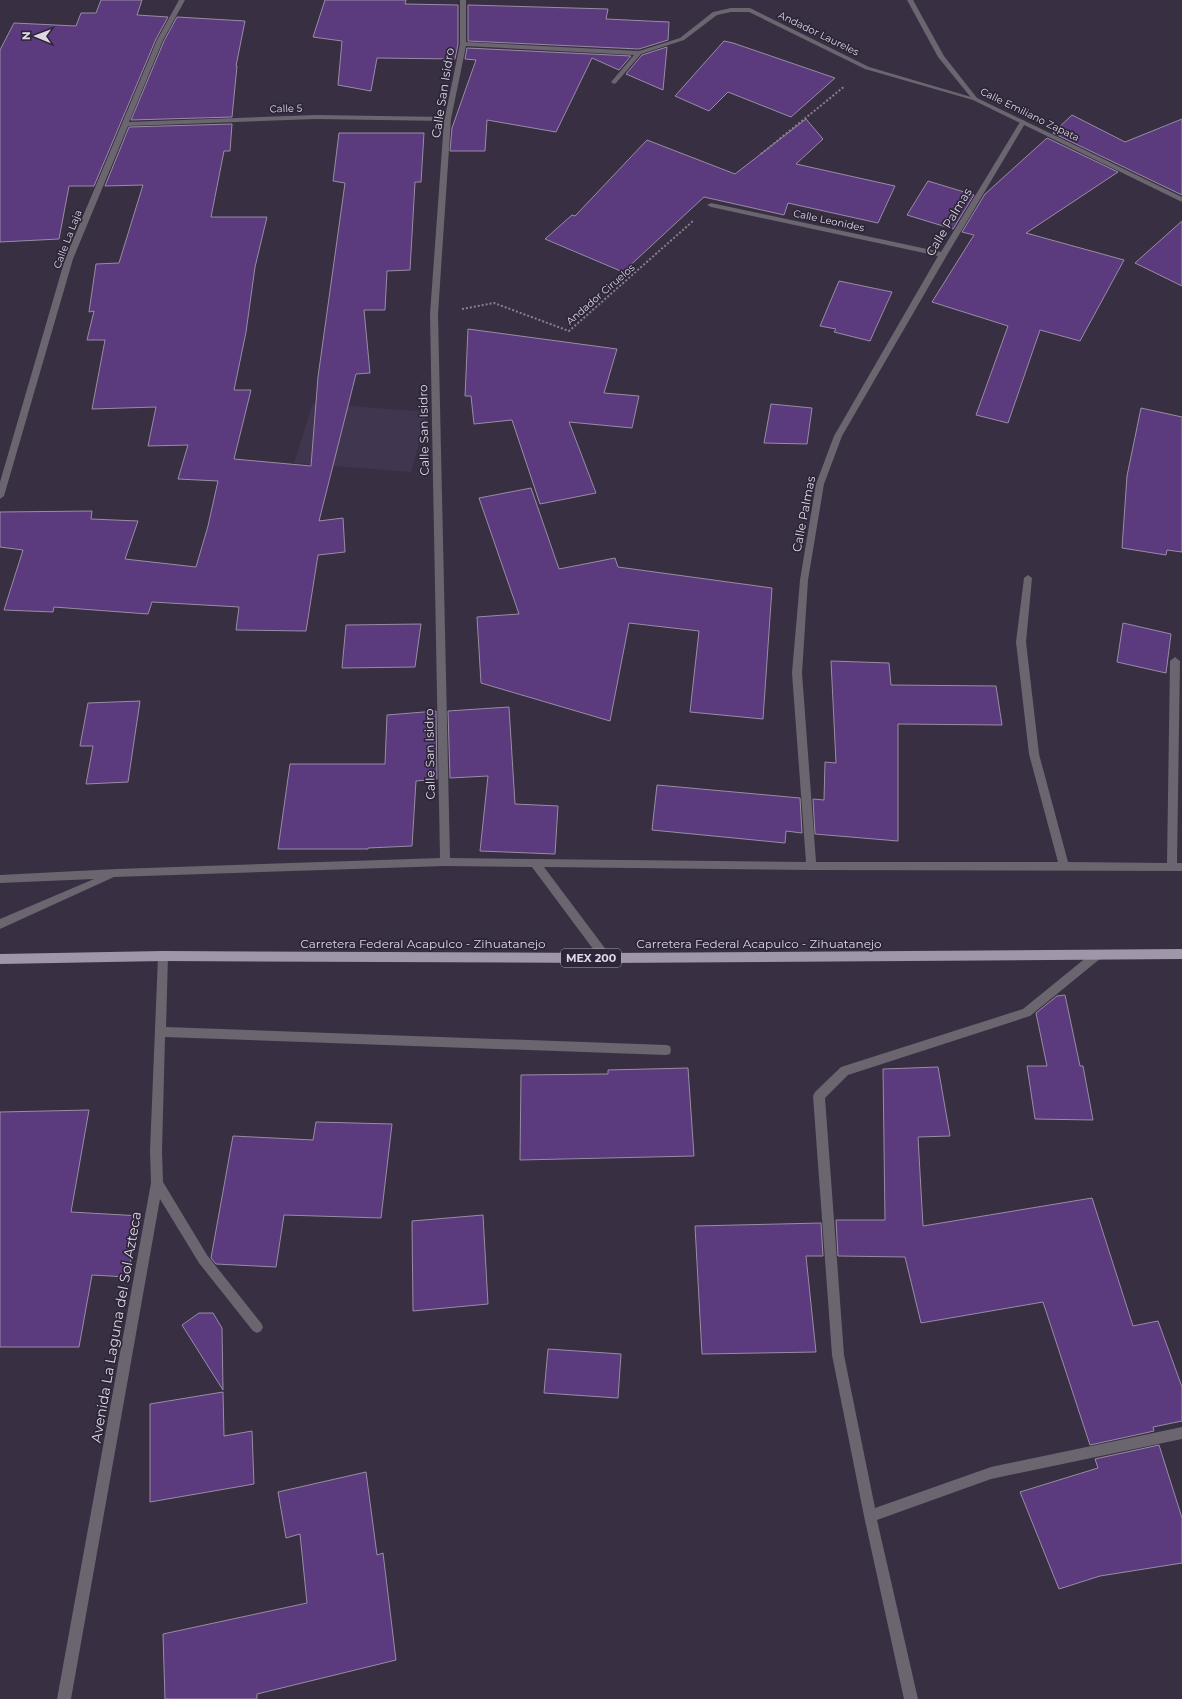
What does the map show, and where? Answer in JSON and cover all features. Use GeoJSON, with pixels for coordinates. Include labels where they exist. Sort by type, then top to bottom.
{"type":"FeatureCollection","features":[{"type":"Feature","properties":{"kind":"main road","name":"Carretera Federal Acapulco - Zihuatanejo"},"geometry":{"type":"LineString","coordinates":[[0,959],[163,956],[606,958],[1182,954]]}},
{"type":"Feature","properties":{"kind":"street","name":"Calle La Laja"},"geometry":{"type":"LineString","coordinates":[[0,496],[69,259],[160,40],[182,0]]}},
{"type":"Feature","properties":{"kind":"street","name":"Calle San Isidro"},"geometry":{"type":"LineString","coordinates":[[445,862],[434,314],[448,119],[463,44],[463,0]]}},
{"type":"Feature","properties":{"kind":"street","name":"Calle Emiliano Zapata"},"geometry":{"type":"LineString","coordinates":[[910,0],[941,57],[975,99],[1182,200]]}},
{"type":"Feature","properties":{"kind":"street","name":"Andador Laureles"},"geometry":{"type":"LineString","coordinates":[[463,44],[639,53],[682,39],[715,13],[731,10],[750,10],[867,68],[975,99]]}},
{"type":"Feature","properties":{"kind":"street"},"geometry":{"type":"LineString","coordinates":[[614,82],[639,53]]}},
{"type":"Feature","properties":{"kind":"street","name":"Calle 5"},"geometry":{"type":"LineString","coordinates":[[124,124],[316,117],[448,119]]}},
{"type":"Feature","properties":{"kind":"street","name":"Calle Palmas"},"geometry":{"type":"LineString","coordinates":[[812,866],[797,673],[804,580],[820,484],[838,436],[943,255],[1023,122]]}},
{"type":"Feature","properties":{"kind":"street","name":"Calle Leonides"},"geometry":{"type":"LineString","coordinates":[[711,205],[943,255]]}},
{"type":"Feature","properties":{"kind":"street"},"geometry":{"type":"LineString","coordinates":[[1028,578],[1021,642],[1034,754],[1064,866]]}},
{"type":"Feature","properties":{"kind":"street"},"geometry":{"type":"LineString","coordinates":[[0,879],[117,873],[445,862],[812,866],[1177,866],[1175,660]]}},
{"type":"Feature","properties":{"kind":"street"},"geometry":{"type":"LineString","coordinates":[[535,863],[606,958]]}},
{"type":"Feature","properties":{"kind":"street"},"geometry":{"type":"LineString","coordinates":[[0,924],[117,873]]}},
{"type":"Feature","properties":{"kind":"street"},"geometry":{"type":"LineString","coordinates":[[911,1699],[870,1516],[838,1355],[819,1096],[845,1071],[1026,1013],[1097,955]]}},
{"type":"Feature","properties":{"kind":"street","name":"Avenida La Laguna del Sol Azteca"},"geometry":{"type":"LineString","coordinates":[[64,1699],[157,1182],[156,1151],[163,956]]}},
{"type":"Feature","properties":{"kind":"street"},"geometry":{"type":"LineString","coordinates":[[160,1032],[666,1050]]}},
{"type":"Feature","properties":{"kind":"street"},"geometry":{"type":"LineString","coordinates":[[157,1182],[203,1259],[257,1327]]}},
{"type":"Feature","properties":{"kind":"street"},"geometry":{"type":"LineString","coordinates":[[870,1516],[991,1473],[1182,1434]]}},
{"type":"Feature","properties":{"kind":"path"},"geometry":{"type":"LineString","coordinates":[[761,154],[867,68]]}},
{"type":"Feature","properties":{"kind":"path","name":"Andador Ciruelos"},"geometry":{"type":"LineString","coordinates":[[434,314],[494,303],[569,331],[711,205]]}},
{"type":"Feature","properties":{"kind":"shaded area"},"geometry":{"type":"Polygon","coordinates":[[[313,403],[427,412],[411,472],[294,463],[313,403]]]}},
{"type":"Feature","properties":{"kind":"building"},"geometry":{"type":"Polygon","coordinates":[[[101,0],[142,0],[137,15],[168,17],[156,39],[94,186],[69,186],[59,239],[0,242],[0,50],[14,23],[76,26],[81,13],[96,13],[101,0]]]}},
{"type":"Feature","properties":{"kind":"building"},"geometry":{"type":"Polygon","coordinates":[[[325,0],[406,0],[405,4],[458,5],[458,44],[455,59],[377,58],[371,91],[338,85],[342,41],[313,37],[325,0]]]}},
{"type":"Feature","properties":{"kind":"building"},"geometry":{"type":"Polygon","coordinates":[[[468,5],[608,9],[606,19],[669,22],[668,40],[639,49],[468,41],[468,5]]]}},
{"type":"Feature","properties":{"kind":"building"},"geometry":{"type":"Polygon","coordinates":[[[177,17],[245,21],[236,66],[232,117],[131,120],[164,41],[177,17]]]}},
{"type":"Feature","properties":{"kind":"building"},"geometry":{"type":"Polygon","coordinates":[[[724,41],[835,78],[791,117],[728,92],[709,111],[675,96],[724,41]]]}},
{"type":"Feature","properties":{"kind":"building"},"geometry":{"type":"Polygon","coordinates":[[[667,47],[663,90],[626,74],[642,55],[667,47]]]}},
{"type":"Feature","properties":{"kind":"building"},"geometry":{"type":"Polygon","coordinates":[[[467,48],[631,56],[619,70],[592,58],[556,132],[487,120],[485,151],[450,151],[452,128],[476,60],[465,59],[467,48]]]}},
{"type":"Feature","properties":{"kind":"building"},"geometry":{"type":"Polygon","coordinates":[[[1072,115],[1125,142],[1182,119],[1182,195],[1053,133],[1072,115]]]}},
{"type":"Feature","properties":{"kind":"building"},"geometry":{"type":"Polygon","coordinates":[[[806,119],[823,139],[796,164],[895,186],[878,223],[788,203],[784,215],[704,197],[623,272],[545,239],[572,215],[575,216],[647,140],[735,174],[806,119]]]}},
{"type":"Feature","properties":{"kind":"building"},"geometry":{"type":"Polygon","coordinates":[[[232,124],[230,151],[224,151],[211,217],[267,217],[255,267],[246,332],[234,390],[251,390],[234,459],[311,466],[318,377],[345,183],[333,181],[339,133],[424,133],[421,182],[415,182],[410,270],[387,271],[385,310],[364,310],[370,373],[356,374],[319,521],[343,518],[345,552],[318,555],[306,631],[236,630],[239,607],[152,602],[148,614],[54,607],[53,612],[4,610],[23,550],[0,547],[0,512],[92,511],[91,519],[138,521],[125,559],[196,567],[208,526],[218,481],[178,479],[188,445],[148,446],[156,407],[92,409],[105,340],[87,340],[94,311],[89,312],[96,264],[119,263],[143,185],[105,186],[129,127],[232,124]]]}},
{"type":"Feature","properties":{"kind":"building"},"geometry":{"type":"Polygon","coordinates":[[[1047,138],[1118,172],[1026,233],[1124,260],[1080,341],[1040,330],[1008,423],[976,415],[1008,326],[932,302],[974,235],[962,232],[985,194],[1047,138]]]}},
{"type":"Feature","properties":{"kind":"building"},"geometry":{"type":"Polygon","coordinates":[[[928,181],[974,195],[953,229],[907,215],[928,181]]]}},
{"type":"Feature","properties":{"kind":"building"},"geometry":{"type":"Polygon","coordinates":[[[1182,221],[1182,286],[1135,263],[1182,221]]]}},
{"type":"Feature","properties":{"kind":"building"},"geometry":{"type":"Polygon","coordinates":[[[839,281],[892,292],[870,341],[834,332],[836,329],[820,326],[839,281]]]}},
{"type":"Feature","properties":{"kind":"building"},"geometry":{"type":"Polygon","coordinates":[[[468,329],[617,349],[604,393],[639,396],[632,428],[569,422],[596,493],[540,504],[512,420],[474,424],[471,396],[465,396],[468,329]]]}},
{"type":"Feature","properties":{"kind":"building"},"geometry":{"type":"Polygon","coordinates":[[[771,404],[812,408],[807,444],[764,443],[771,404]]]}},
{"type":"Feature","properties":{"kind":"building"},"geometry":{"type":"Polygon","coordinates":[[[1141,408],[1182,417],[1182,552],[1167,550],[1166,555],[1122,548],[1127,476],[1141,408]]]}},
{"type":"Feature","properties":{"kind":"building"},"geometry":{"type":"Polygon","coordinates":[[[531,488],[559,569],[615,558],[618,567],[772,588],[763,719],[690,712],[699,631],[629,623],[610,721],[481,683],[477,617],[519,614],[479,498],[531,488]]]}},
{"type":"Feature","properties":{"kind":"building"},"geometry":{"type":"Polygon","coordinates":[[[1123,623],[1171,634],[1166,673],[1117,662],[1123,623]]]}},
{"type":"Feature","properties":{"kind":"building"},"geometry":{"type":"Polygon","coordinates":[[[421,624],[415,667],[342,668],[346,625],[421,624]]]}},
{"type":"Feature","properties":{"kind":"building"},"geometry":{"type":"Polygon","coordinates":[[[831,661],[889,663],[891,685],[996,686],[1002,725],[898,724],[898,841],[815,834],[813,799],[824,800],[825,762],[836,763],[831,661]]]}},
{"type":"Feature","properties":{"kind":"building"},"geometry":{"type":"Polygon","coordinates":[[[140,701],[128,782],[86,784],[93,746],[80,746],[88,703],[140,701]]]}},
{"type":"Feature","properties":{"kind":"building"},"geometry":{"type":"Polygon","coordinates":[[[509,707],[515,804],[558,806],[555,854],[480,851],[488,776],[450,778],[448,711],[509,707]]]}},
{"type":"Feature","properties":{"kind":"building"},"geometry":{"type":"Polygon","coordinates":[[[436,711],[437,779],[416,781],[412,846],[368,849],[278,849],[290,764],[385,764],[387,715],[436,711]]]}},
{"type":"Feature","properties":{"kind":"building"},"geometry":{"type":"Polygon","coordinates":[[[657,785],[800,798],[802,833],[786,831],[785,843],[652,830],[657,785]]]}},
{"type":"Feature","properties":{"kind":"building"},"geometry":{"type":"Polygon","coordinates":[[[1065,995],[1080,1066],[1083,1066],[1093,1120],[1035,1119],[1027,1066],[1047,1066],[1036,1013],[1057,996],[1065,995]]]}},
{"type":"Feature","properties":{"kind":"building"},"geometry":{"type":"Polygon","coordinates":[[[938,1067],[950,1136],[918,1137],[923,1226],[1092,1198],[1133,1326],[1158,1321],[1182,1387],[1182,1421],[1153,1427],[1154,1431],[1090,1445],[1043,1302],[921,1323],[905,1257],[838,1256],[836,1220],[885,1220],[883,1069],[938,1067]]]}},
{"type":"Feature","properties":{"kind":"building"},"geometry":{"type":"Polygon","coordinates":[[[688,1068],[694,1156],[520,1160],[521,1075],[608,1074],[608,1070],[688,1068]]]}},
{"type":"Feature","properties":{"kind":"building"},"geometry":{"type":"Polygon","coordinates":[[[89,1110],[71,1212],[141,1216],[127,1277],[92,1275],[79,1347],[0,1347],[0,1112],[89,1110]]]}},
{"type":"Feature","properties":{"kind":"building"},"geometry":{"type":"Polygon","coordinates":[[[316,1122],[392,1124],[381,1218],[284,1215],[276,1267],[216,1264],[211,1258],[233,1136],[313,1140],[316,1122]]]}},
{"type":"Feature","properties":{"kind":"building"},"geometry":{"type":"Polygon","coordinates":[[[483,1215],[488,1304],[413,1311],[412,1221],[483,1215]]]}},
{"type":"Feature","properties":{"kind":"building"},"geometry":{"type":"Polygon","coordinates":[[[821,1223],[823,1256],[806,1256],[816,1352],[702,1354],[695,1226],[821,1223]]]}},
{"type":"Feature","properties":{"kind":"building"},"geometry":{"type":"Polygon","coordinates":[[[199,1313],[213,1313],[222,1328],[223,1390],[182,1325],[199,1313]]]}},
{"type":"Feature","properties":{"kind":"building"},"geometry":{"type":"Polygon","coordinates":[[[548,1349],[621,1354],[618,1398],[544,1393],[548,1349]]]}},
{"type":"Feature","properties":{"kind":"building"},"geometry":{"type":"Polygon","coordinates":[[[223,1392],[224,1436],[252,1431],[254,1484],[150,1502],[150,1404],[223,1392]]]}},
{"type":"Feature","properties":{"kind":"building"},"geometry":{"type":"Polygon","coordinates":[[[1159,1445],[1182,1518],[1182,1563],[1100,1576],[1059,1589],[1020,1492],[1098,1468],[1095,1459],[1159,1445]]]}},
{"type":"Feature","properties":{"kind":"building"},"geometry":{"type":"Polygon","coordinates":[[[366,1472],[377,1555],[383,1553],[396,1660],[257,1694],[257,1699],[165,1699],[163,1634],[307,1603],[300,1534],[286,1538],[278,1492],[366,1472]]]}}]}
